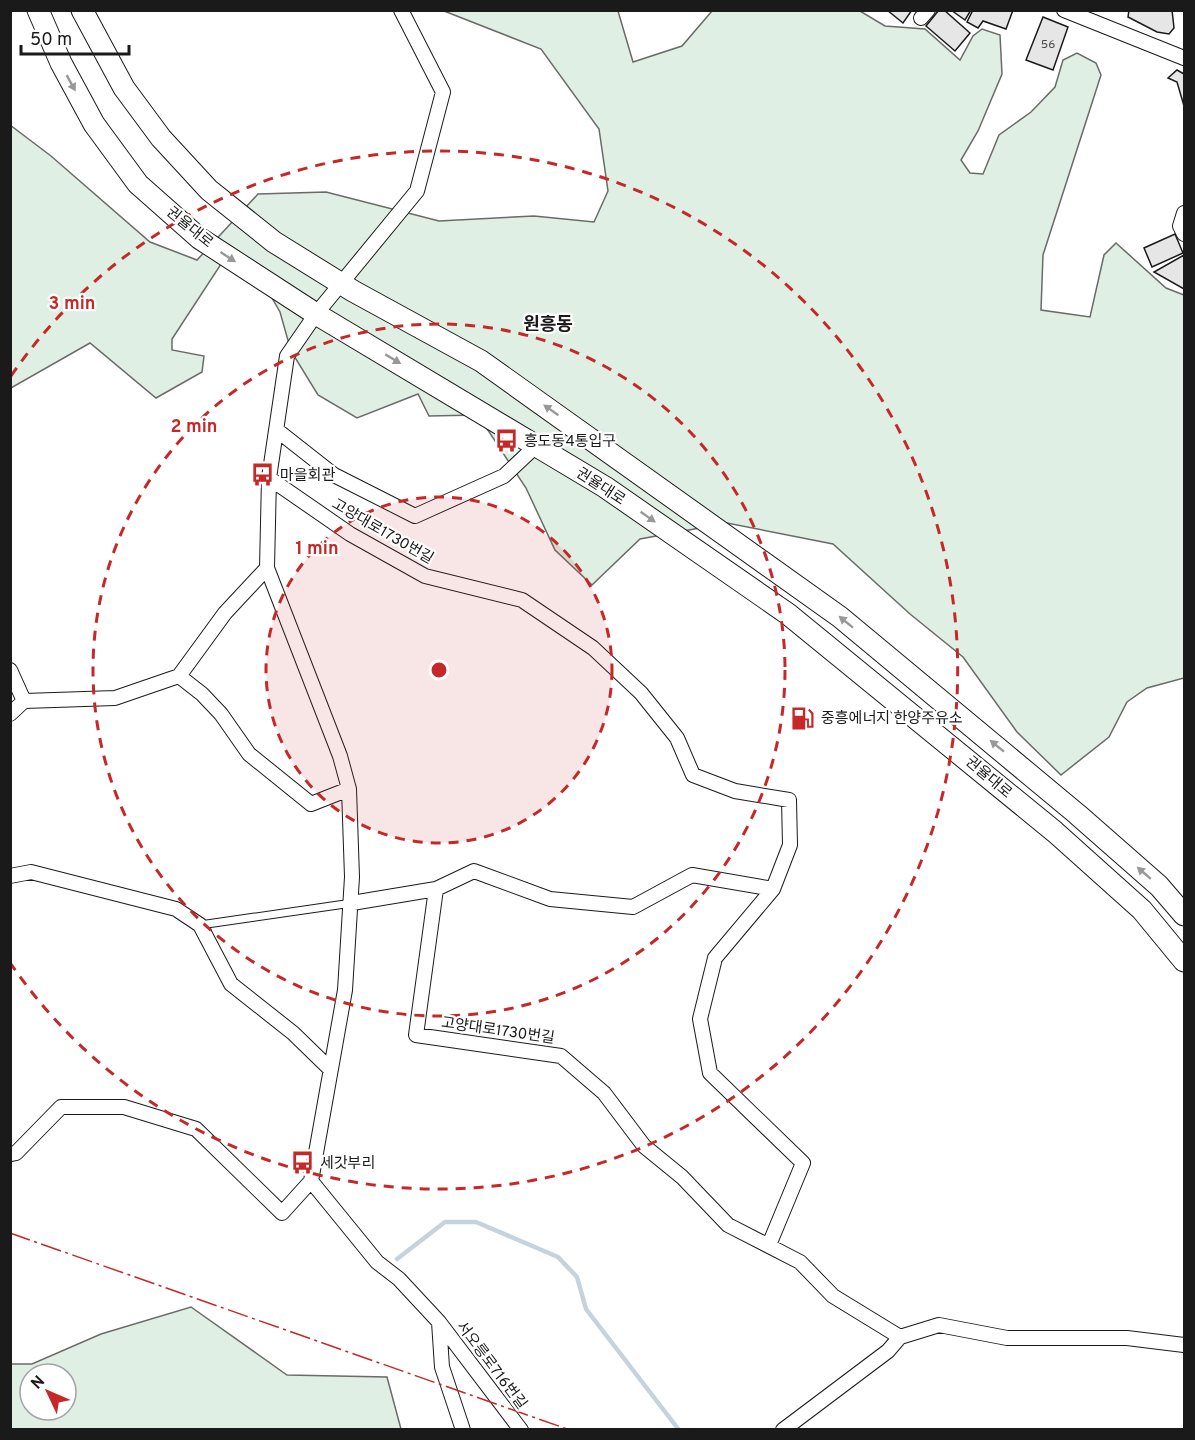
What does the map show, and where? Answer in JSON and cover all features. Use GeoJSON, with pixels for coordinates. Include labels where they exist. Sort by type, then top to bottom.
{"type":"FeatureCollection","features":[{"type":"Feature","properties":{"kind":"main road","name":"권율대로"},"geometry":{"type":"LineString","coordinates":[[38,10],[61,63],[94,124],[138,184],[199,238],[316,314],[605,487],[788,614],[1055,832],[1142,910],[1184,961]]}},
{"type":"Feature","properties":{"kind":"main road","name":"권율대로"},"geometry":{"type":"LineString","coordinates":[[82,10],[124,88],[161,138],[209,189],[274,242],[481,361],[840,617],[1077,814],[1159,886],[1185,915]]}},
{"type":"Feature","properties":{"kind":"street"},"geometry":{"type":"LineString","coordinates":[[10,1154],[16,1153],[61,1107],[124,1107],[196,1129],[282,1213],[311,1181],[345,990],[352,903],[349,789],[340,756],[267,568],[269,478],[278,431],[287,356],[316,314],[417,191],[442,92],[401,10]]}},
{"type":"Feature","properties":{"kind":"street"},"geometry":{"type":"LineString","coordinates":[[1064,10],[1083,15],[1185,58]]}},
{"type":"Feature","properties":{"kind":"street"},"geometry":{"type":"LineString","coordinates":[[1185,213],[1180,226],[1185,234]]}},
{"type":"Feature","properties":{"kind":"street","name":"고양대로1730번길"},"geometry":{"type":"LineString","coordinates":[[278,431],[333,475],[415,516],[504,476],[537,445]]}},
{"type":"Feature","properties":{"kind":"street","name":"고양대로1730번길"},"geometry":{"type":"LineString","coordinates":[[269,478],[350,534],[425,576],[522,600],[593,648],[641,693],[677,738],[693,775],[735,791],[789,800],[790,845],[773,889],[715,958],[700,1019],[710,1073],[803,1163],[769,1245]]}},
{"type":"Feature","properties":{"kind":"street"},"geometry":{"type":"LineString","coordinates":[[10,714],[24,701],[115,698],[179,676],[225,612],[267,568]]}},
{"type":"Feature","properties":{"kind":"street"},"geometry":{"type":"LineString","coordinates":[[10,670],[24,701]]}},
{"type":"Feature","properties":{"kind":"street"},"geometry":{"type":"LineString","coordinates":[[179,676],[202,694],[221,714],[249,754],[311,804],[349,789]]}},
{"type":"Feature","properties":{"kind":"street"},"geometry":{"type":"LineString","coordinates":[[352,903],[436,889],[474,871],[550,899],[633,907],[692,875],[773,889]]}},
{"type":"Feature","properties":{"kind":"street"},"geometry":{"type":"LineString","coordinates":[[10,876],[31,873],[176,909],[200,925],[231,984],[292,1033],[330,1069]]}},
{"type":"Feature","properties":{"kind":"street","name":"고양대로1730번길"},"geometry":{"type":"LineString","coordinates":[[436,889],[416,1035],[561,1056],[604,1093],[644,1146],[682,1178],[728,1225],[800,1262],[833,1296],[900,1336]]}},
{"type":"Feature","properties":{"kind":"street"},"geometry":{"type":"LineString","coordinates":[[311,1181],[377,1262],[399,1279],[439,1322]]}},
{"type":"Feature","properties":{"kind":"street","name":"서오릉로716번길"},"geometry":{"type":"LineString","coordinates":[[439,1322],[442,1367],[463,1430]]}},
{"type":"Feature","properties":{"kind":"street","name":"서오릉로716번길"},"geometry":{"type":"LineString","coordinates":[[439,1322],[521,1430]]}},
{"type":"Feature","properties":{"kind":"street"},"geometry":{"type":"LineString","coordinates":[[783,1430],[888,1351],[900,1336],[939,1325],[1007,1338],[1127,1338],[1185,1346]]}},
{"type":"Feature","properties":{"kind":"lane"},"geometry":{"type":"LineString","coordinates":[[200,925],[352,903]]}},
{"type":"Feature","properties":{"kind":"green space"},"geometry":{"type":"Polygon","coordinates":[[[444,11],[618,11],[633,62],[682,46],[712,11],[860,11],[885,26],[925,29],[960,60],[973,36],[982,29],[1000,35],[1002,74],[978,131],[961,160],[970,173],[983,174],[999,135],[1031,112],[1055,87],[1063,60],[1077,53],[1096,63],[1101,75],[1043,255],[1041,310],[1090,317],[1104,255],[1116,243],[1166,288],[1184,295],[1184,678],[1147,688],[1127,702],[1109,737],[1061,775],[1017,732],[963,657],[910,614],[833,544],[727,523],[640,539],[592,585],[555,550],[526,488],[478,415],[429,416],[418,394],[357,418],[318,395],[291,351],[280,312],[257,272],[221,264],[172,339],[172,350],[204,356],[202,372],[156,398],[90,343],[11,388],[10,125],[51,156],[150,242],[197,260],[258,194],[326,192],[439,221],[534,216],[594,222],[608,191],[599,129],[541,49],[444,11]]]}},
{"type":"Feature","properties":{"kind":"green space"},"geometry":{"type":"Polygon","coordinates":[[[191,1307],[287,1375],[387,1377],[401,1429],[11,1429],[11,1364],[18,1364],[18,1422],[78,1422],[78,1362],[37,1362],[101,1334],[191,1307]]]}},
{"type":"Feature","properties":{"kind":"building"},"geometry":{"type":"Polygon","coordinates":[[[887,10],[912,10],[903,23],[887,10]]]}},
{"type":"Feature","properties":{"kind":"building"},"geometry":{"type":"Polygon","coordinates":[[[939,10],[944,10],[970,33],[955,51],[926,26],[939,10]]]}},
{"type":"Feature","properties":{"kind":"building"},"geometry":{"type":"Polygon","coordinates":[[[951,10],[971,10],[965,20],[951,10]]]}},
{"type":"Feature","properties":{"kind":"building"},"geometry":{"type":"Polygon","coordinates":[[[973,10],[1013,10],[1006,29],[983,21],[978,28],[967,22],[973,10]]]}},
{"type":"Feature","properties":{"kind":"building"},"geometry":{"type":"Polygon","coordinates":[[[1129,10],[1172,10],[1174,28],[1169,34],[1157,32],[1128,17],[1129,10]]]}},
{"type":"Feature","properties":{"kind":"building"},"geometry":{"type":"Polygon","coordinates":[[[1043,17],[1068,27],[1053,70],[1026,60],[1043,17]]]}},
{"type":"Feature","properties":{"kind":"building"},"geometry":{"type":"Polygon","coordinates":[[[1177,70],[1184,74],[1184,106],[1177,82],[1168,78],[1177,70]]]}},
{"type":"Feature","properties":{"kind":"building"},"geometry":{"type":"Polygon","coordinates":[[[1175,234],[1183,253],[1152,267],[1144,248],[1175,234]]]}},
{"type":"Feature","properties":{"kind":"building"},"geometry":{"type":"Polygon","coordinates":[[[1184,255],[1184,289],[1154,272],[1184,255]]]}},
{"type":"Feature","properties":{"kind":"waterway"},"geometry":{"type":"LineString","coordinates":[[397,1259],[445,1222],[476,1222],[558,1257],[577,1277],[586,1309],[679,1430]]}},
{"type":"Feature","properties":{"kind":"power"},"geometry":{"type":"LineString","coordinates":[[10,1233],[570,1430]]}},
{"type":"Feature","properties":{"kind":"place","name":"흥도동4통입구"},"geometry":{"type":"Point","coordinates":[506,441]}},
{"type":"Feature","properties":{"kind":"place","name":"마을회관"},"geometry":{"type":"Point","coordinates":[262,475]}},
{"type":"Feature","properties":{"kind":"place","name":"중흥에너지 한양주유소"},"geometry":{"type":"Point","coordinates":[803,718]}},
{"type":"Feature","properties":{"kind":"place","name":"세갓부리"},"geometry":{"type":"Point","coordinates":[302,1163]}},
{"type":"Feature","properties":{"kind":"district","name":"원흥동"},"geometry":{"type":"Point","coordinates":[548,324]}}]}
